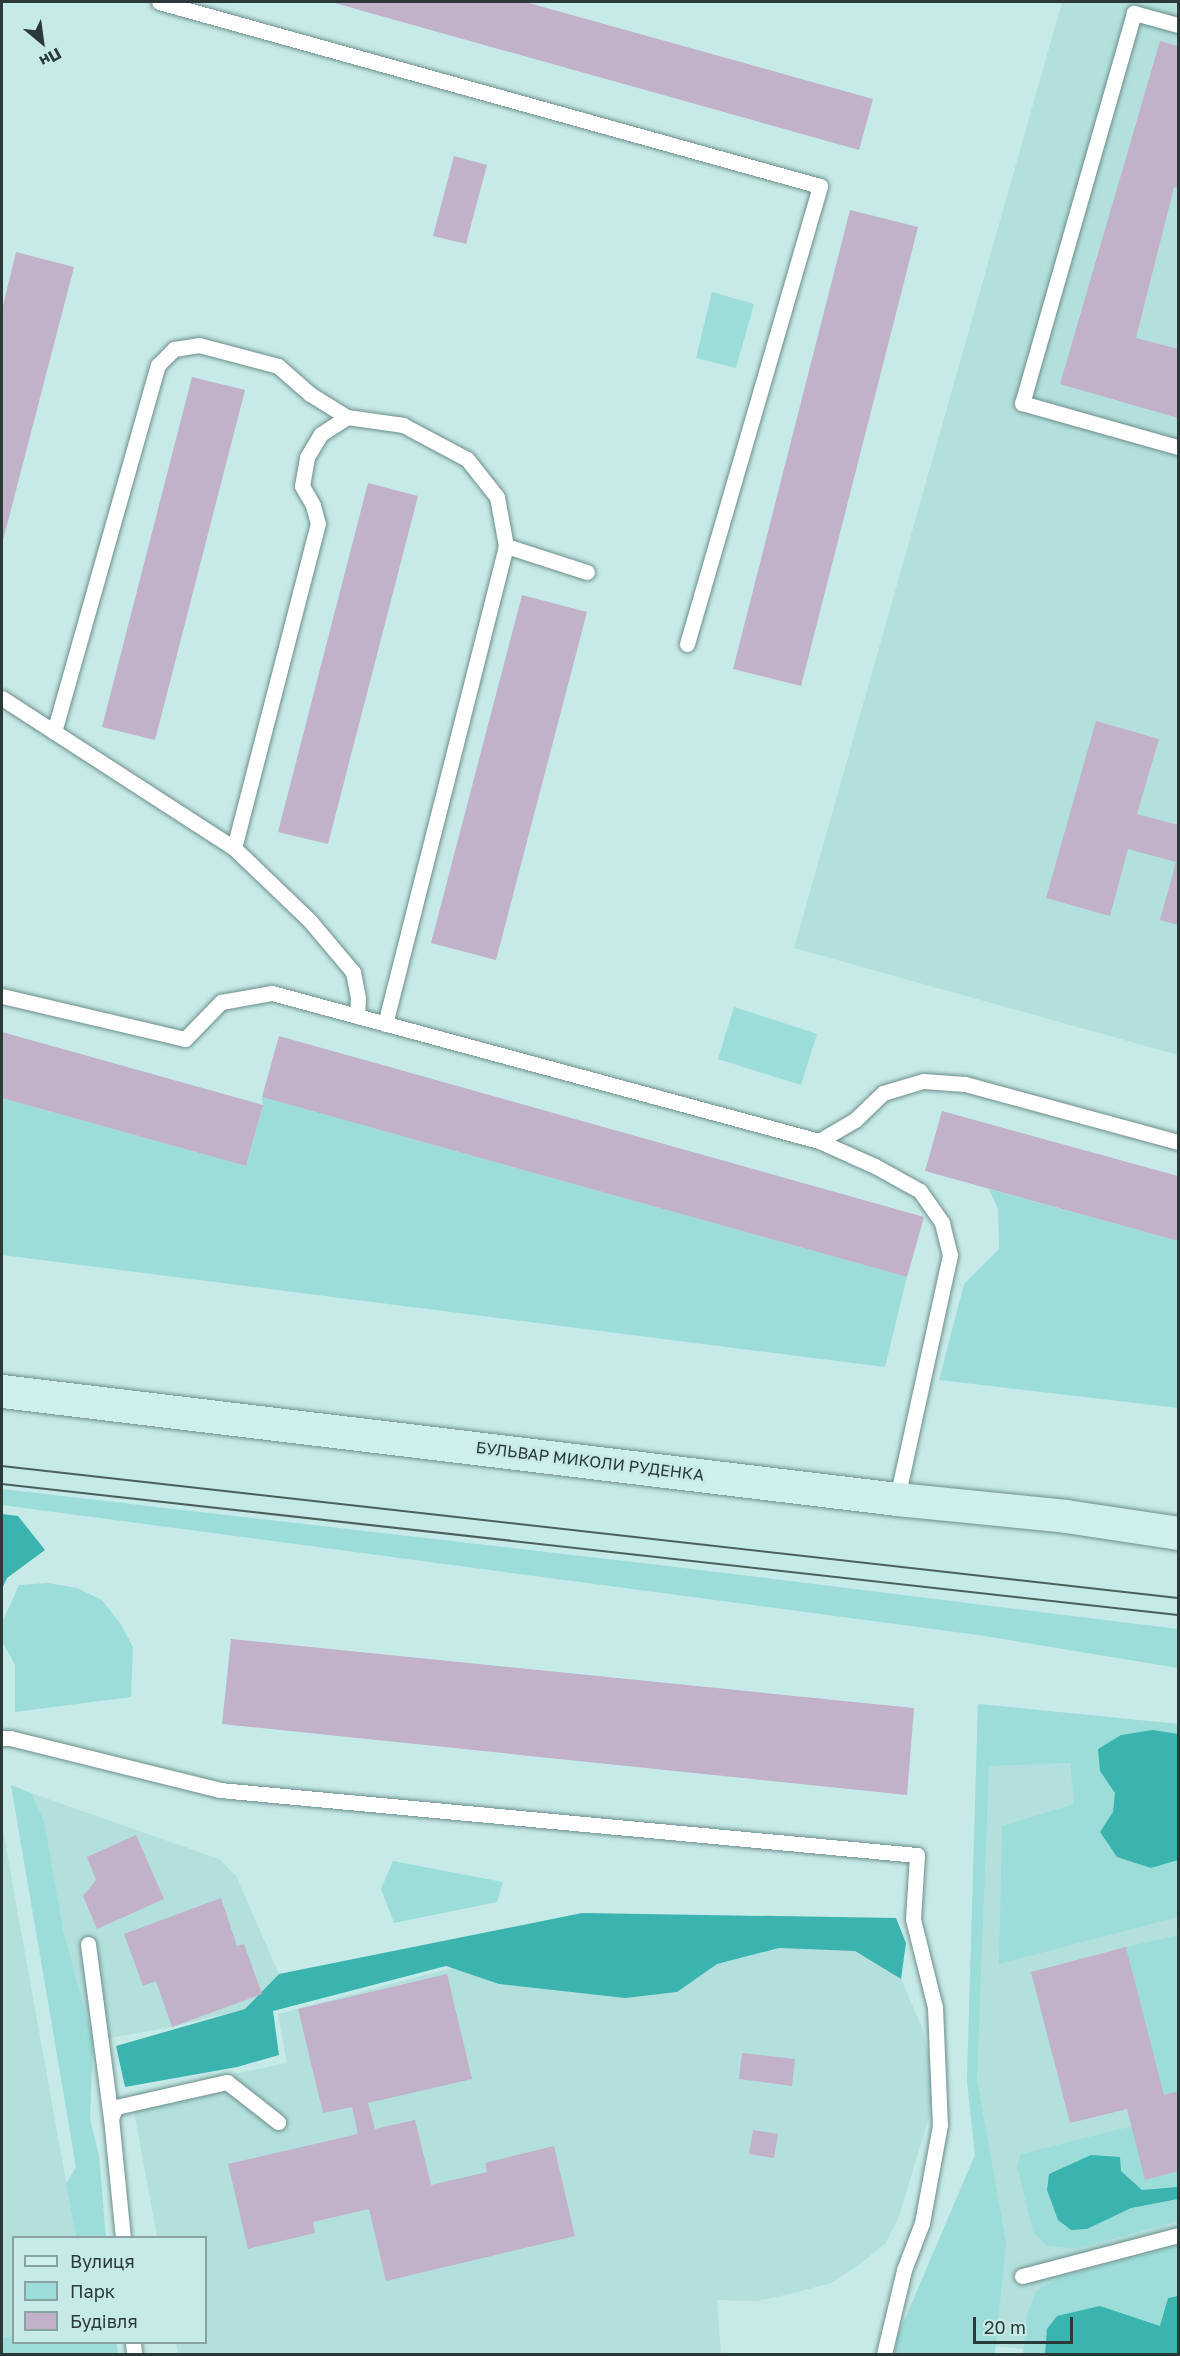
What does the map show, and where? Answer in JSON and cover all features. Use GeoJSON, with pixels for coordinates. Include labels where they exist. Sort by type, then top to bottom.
{"type":"FeatureCollection","features":[{"type":"Feature","properties":{"kind":"street","name":"БУЛЬВАР МИКОЛИ РУДЕНКА"},"geometry":{"type":"LineString","coordinates":[[2,1391],[897,1499],[1066,1516],[1179,1533]]}},
{"type":"Feature","properties":{"kind":"lane"},"geometry":{"type":"LineString","coordinates":[[159,2],[820,186],[687,644]]}},
{"type":"Feature","properties":{"kind":"lane"},"geometry":{"type":"LineString","coordinates":[[1179,25],[1134,13],[1022,404],[1179,447]]}},
{"type":"Feature","properties":{"kind":"lane"},"geometry":{"type":"LineString","coordinates":[[54,732],[158,365],[174,349],[199,345],[278,366],[310,394],[347,417],[403,425],[467,459],[497,497],[506,546],[385,1024]]}},
{"type":"Feature","properties":{"kind":"lane"},"geometry":{"type":"LineString","coordinates":[[234,848],[318,525],[313,505],[302,486],[307,458],[321,434],[347,417]]}},
{"type":"Feature","properties":{"kind":"lane"},"geometry":{"type":"LineString","coordinates":[[506,546],[587,572]]}},
{"type":"Feature","properties":{"kind":"lane"},"geometry":{"type":"LineString","coordinates":[[2,698],[234,848],[310,921],[353,972],[358,998],[357,1016]]}},
{"type":"Feature","properties":{"kind":"lane"},"geometry":{"type":"LineString","coordinates":[[2,996],[185,1039],[221,1002],[272,993],[819,1142],[875,1166],[920,1191],[942,1223],[950,1255],[897,1499]]}},
{"type":"Feature","properties":{"kind":"lane"},"geometry":{"type":"LineString","coordinates":[[819,1142],[855,1120],[883,1093],[923,1081],[965,1084],[1179,1142]]}},
{"type":"Feature","properties":{"kind":"lane"},"geometry":{"type":"LineString","coordinates":[[2,1738],[10,1738],[220,1790],[917,1855],[913,1918],[935,2007],[940,2125],[922,2223],[904,2270],[884,2355]]}},
{"type":"Feature","properties":{"kind":"lane"},"geometry":{"type":"LineString","coordinates":[[87,1944],[111,2118],[123,2236]]}},
{"type":"Feature","properties":{"kind":"lane"},"geometry":{"type":"LineString","coordinates":[[111,2118],[116,2107],[227,2082],[278,2121]]}},
{"type":"Feature","properties":{"kind":"lane"},"geometry":{"type":"LineString","coordinates":[[1022,2276],[1179,2235]]}},
{"type":"Feature","properties":{"kind":"shaded area"},"geometry":{"type":"Polygon","coordinates":[[[1062,2],[1178,2],[1178,1055],[794,948],[1062,2]]]}},
{"type":"Feature","properties":{"kind":"shaded area"},"geometry":{"type":"Polygon","coordinates":[[[2,1514],[18,1516],[45,1550],[7,1578],[2,1589],[2,1514]]]}},
{"type":"Feature","properties":{"kind":"shaded area"},"geometry":{"type":"Polygon","coordinates":[[[978,1704],[1178,1724],[1178,2354],[1084,2354],[897,2338],[975,2155],[967,2081],[978,1704]]]}},
{"type":"Feature","properties":{"kind":"shaded area"},"geometry":{"type":"Polygon","coordinates":[[[1153,1730],[1178,1734],[1178,1860],[1151,1868],[1117,1857],[1100,1832],[1113,1812],[1115,1793],[1100,1771],[1098,1749],[1121,1735],[1153,1730]]]}},
{"type":"Feature","properties":{"kind":"shaded area"},"geometry":{"type":"Polygon","coordinates":[[[31,1793],[219,1859],[236,1876],[279,1974],[245,2009],[172,2027],[93,2041],[63,1929],[43,1821],[31,1793]]]}},
{"type":"Feature","properties":{"kind":"shaded area"},"geometry":{"type":"Polygon","coordinates":[[[2,1825],[76,2236],[12,2236],[12,2336],[2,2338],[2,1825]]]}},
{"type":"Feature","properties":{"kind":"shaded area"},"geometry":{"type":"Polygon","coordinates":[[[582,1913],[896,1918],[906,1943],[901,1979],[855,1951],[779,1948],[717,1964],[677,1992],[625,1998],[499,1984],[446,1966],[273,2011],[279,2055],[237,2067],[125,2087],[116,2046],[245,2009],[279,1974],[582,1913]]]}},
{"type":"Feature","properties":{"kind":"shaded area"},"geometry":{"type":"Polygon","coordinates":[[[779,1948],[855,1951],[901,1979],[922,2028],[933,2073],[930,2113],[899,2217],[886,2243],[859,2265],[831,2283],[794,2293],[757,2301],[717,2300],[721,2354],[178,2354],[176,2344],[207,2344],[207,2236],[157,2236],[131,2095],[287,2063],[278,2014],[447,1969],[717,1964],[779,1948]]]}},
{"type":"Feature","properties":{"kind":"shaded area"},"geometry":{"type":"Polygon","coordinates":[[[1091,2155],[1120,2157],[1121,2171],[1142,2190],[1178,2187],[1178,2199],[1131,2208],[1087,2229],[1071,2230],[1058,2220],[1047,2190],[1049,2174],[1091,2155]]]}},
{"type":"Feature","properties":{"kind":"shaded area"},"geometry":{"type":"Polygon","coordinates":[[[1178,2296],[1178,2354],[1045,2354],[1047,2329],[1057,2316],[1100,2306],[1160,2326],[1168,2298],[1178,2296]]]}},
{"type":"Feature","properties":{"kind":"green space"},"geometry":{"type":"Polygon","coordinates":[[[712,292],[754,304],[736,368],[696,358],[712,292]]]}},
{"type":"Feature","properties":{"kind":"green space"},"geometry":{"type":"Polygon","coordinates":[[[734,1007],[817,1034],[801,1085],[718,1059],[734,1007]]]}},
{"type":"Feature","properties":{"kind":"green space"},"geometry":{"type":"Polygon","coordinates":[[[262,1097],[907,1277],[885,1367],[2,1255],[2,1098],[246,1166],[263,1105],[262,1097]]]}},
{"type":"Feature","properties":{"kind":"green space"},"geometry":{"type":"Polygon","coordinates":[[[989,1189],[1178,1241],[1178,1408],[939,1380],[964,1284],[999,1249],[998,1209],[989,1189]]]}},
{"type":"Feature","properties":{"kind":"green space"},"geometry":{"type":"Polygon","coordinates":[[[2,1489],[676,1567],[1178,1629],[1178,1668],[978,1635],[2,1505],[2,1489]]]}},
{"type":"Feature","properties":{"kind":"green space"},"geometry":{"type":"Polygon","coordinates":[[[48,1583],[77,1588],[102,1600],[120,1623],[133,1647],[131,1697],[15,1712],[15,1665],[2,1641],[2,1623],[19,1585],[48,1583]]]}},
{"type":"Feature","properties":{"kind":"green space"},"geometry":{"type":"Polygon","coordinates":[[[978,1704],[1178,1724],[1178,1917],[999,1964],[1002,1826],[1074,1804],[1070,1763],[989,1766],[977,2079],[1006,2243],[995,2354],[895,2354],[897,2338],[975,2155],[967,2081],[978,1704]]]}},
{"type":"Feature","properties":{"kind":"green space"},"geometry":{"type":"Polygon","coordinates":[[[11,1785],[31,1793],[44,1821],[63,1929],[93,2041],[90,2119],[99,2155],[106,2236],[76,2236],[66,2184],[76,2167],[11,1785]]]}},
{"type":"Feature","properties":{"kind":"green space"},"geometry":{"type":"Polygon","coordinates":[[[393,1861],[503,1882],[497,1902],[394,1923],[381,1889],[393,1861]]]}},
{"type":"Feature","properties":{"kind":"green space"},"geometry":{"type":"Polygon","coordinates":[[[1178,1935],[1178,2091],[1164,2095],[1126,1947],[1178,1935]]]}},
{"type":"Feature","properties":{"kind":"green space"},"geometry":{"type":"Polygon","coordinates":[[[1132,2126],[1145,2180],[1178,2171],[1178,2221],[1076,2249],[1046,2245],[1033,2232],[1017,2166],[1021,2154],[1132,2126]]]}},
{"type":"Feature","properties":{"kind":"green space"},"geometry":{"type":"Polygon","coordinates":[[[1178,2246],[1178,2354],[1023,2354],[1027,2315],[1036,2291],[1062,2276],[1178,2246]]]}},
{"type":"Feature","properties":{"kind":"green space"},"geometry":{"type":"Polygon","coordinates":[[[12,2336],[12,2344],[117,2344],[118,2354],[2,2354],[2,2338],[12,2336]]]}},
{"type":"Feature","properties":{"kind":"building"},"geometry":{"type":"Polygon","coordinates":[[[331,2],[525,2],[873,99],[859,150],[331,2]]]}},
{"type":"Feature","properties":{"kind":"building"},"geometry":{"type":"Polygon","coordinates":[[[1160,41],[1178,46],[1178,188],[1174,187],[1136,338],[1178,349],[1178,418],[1060,384],[1160,41]]]}},
{"type":"Feature","properties":{"kind":"building"},"geometry":{"type":"Polygon","coordinates":[[[454,156],[487,165],[466,244],[433,236],[454,156]]]}},
{"type":"Feature","properties":{"kind":"building"},"geometry":{"type":"Polygon","coordinates":[[[850,210],[918,227],[801,686],[733,669],[850,210]]]}},
{"type":"Feature","properties":{"kind":"building"},"geometry":{"type":"Polygon","coordinates":[[[16,252],[74,267],[2,544],[2,310],[16,252]]]}},
{"type":"Feature","properties":{"kind":"building"},"geometry":{"type":"Polygon","coordinates":[[[192,377],[245,390],[155,740],[102,727],[192,377]]]}},
{"type":"Feature","properties":{"kind":"building"},"geometry":{"type":"Polygon","coordinates":[[[368,483],[418,496],[328,844],[278,832],[368,483]]]}},
{"type":"Feature","properties":{"kind":"building"},"geometry":{"type":"Polygon","coordinates":[[[522,595],[587,612],[496,960],[431,943],[522,595]]]}},
{"type":"Feature","properties":{"kind":"building"},"geometry":{"type":"Polygon","coordinates":[[[1096,721],[1159,739],[1137,814],[1178,825],[1178,925],[1160,920],[1176,862],[1128,849],[1110,916],[1046,898],[1096,721]]]}},
{"type":"Feature","properties":{"kind":"building"},"geometry":{"type":"Polygon","coordinates":[[[2,1032],[263,1105],[246,1166],[2,1098],[2,1032]]]}},
{"type":"Feature","properties":{"kind":"building"},"geometry":{"type":"Polygon","coordinates":[[[279,1036],[924,1217],[907,1277],[262,1097],[279,1036]]]}},
{"type":"Feature","properties":{"kind":"building"},"geometry":{"type":"Polygon","coordinates":[[[942,1111],[1178,1176],[1178,1241],[925,1171],[942,1111]]]}},
{"type":"Feature","properties":{"kind":"building"},"geometry":{"type":"Polygon","coordinates":[[[231,1639],[914,1708],[907,1795],[222,1724],[231,1639]]]}},
{"type":"Feature","properties":{"kind":"building"},"geometry":{"type":"Polygon","coordinates":[[[136,1835],[164,1899],[97,1929],[83,1896],[96,1880],[87,1857],[136,1835]]]}},
{"type":"Feature","properties":{"kind":"building"},"geometry":{"type":"Polygon","coordinates":[[[221,1898],[237,1946],[244,1944],[262,1994],[172,2027],[156,1981],[143,1986],[124,1934],[221,1898]]]}},
{"type":"Feature","properties":{"kind":"building"},"geometry":{"type":"Polygon","coordinates":[[[1126,1947],[1164,2095],[1178,2091],[1178,2171],[1145,2180],[1127,2109],[1070,2123],[1031,1972],[1126,1947]]]}},
{"type":"Feature","properties":{"kind":"building"},"geometry":{"type":"Polygon","coordinates":[[[447,1974],[472,2079],[368,2103],[375,2129],[415,2120],[431,2185],[487,2172],[485,2163],[554,2146],[575,2236],[386,2281],[369,2209],[313,2222],[315,2233],[248,2249],[228,2164],[358,2134],[352,2107],[323,2113],[298,2009],[447,1974]]]}},
{"type":"Feature","properties":{"kind":"building"},"geometry":{"type":"Polygon","coordinates":[[[742,2053],[795,2059],[792,2086],[739,2079],[742,2053]]]}},
{"type":"Feature","properties":{"kind":"building"},"geometry":{"type":"Polygon","coordinates":[[[753,2130],[778,2134],[774,2158],[749,2154],[753,2130]]]}},
{"type":"Feature","properties":{"kind":"tram line"},"geometry":{"type":"LineString","coordinates":[[2,1466],[1178,1598]]}},
{"type":"Feature","properties":{"kind":"tram line"},"geometry":{"type":"LineString","coordinates":[[2,1484],[1178,1615]]}}]}
